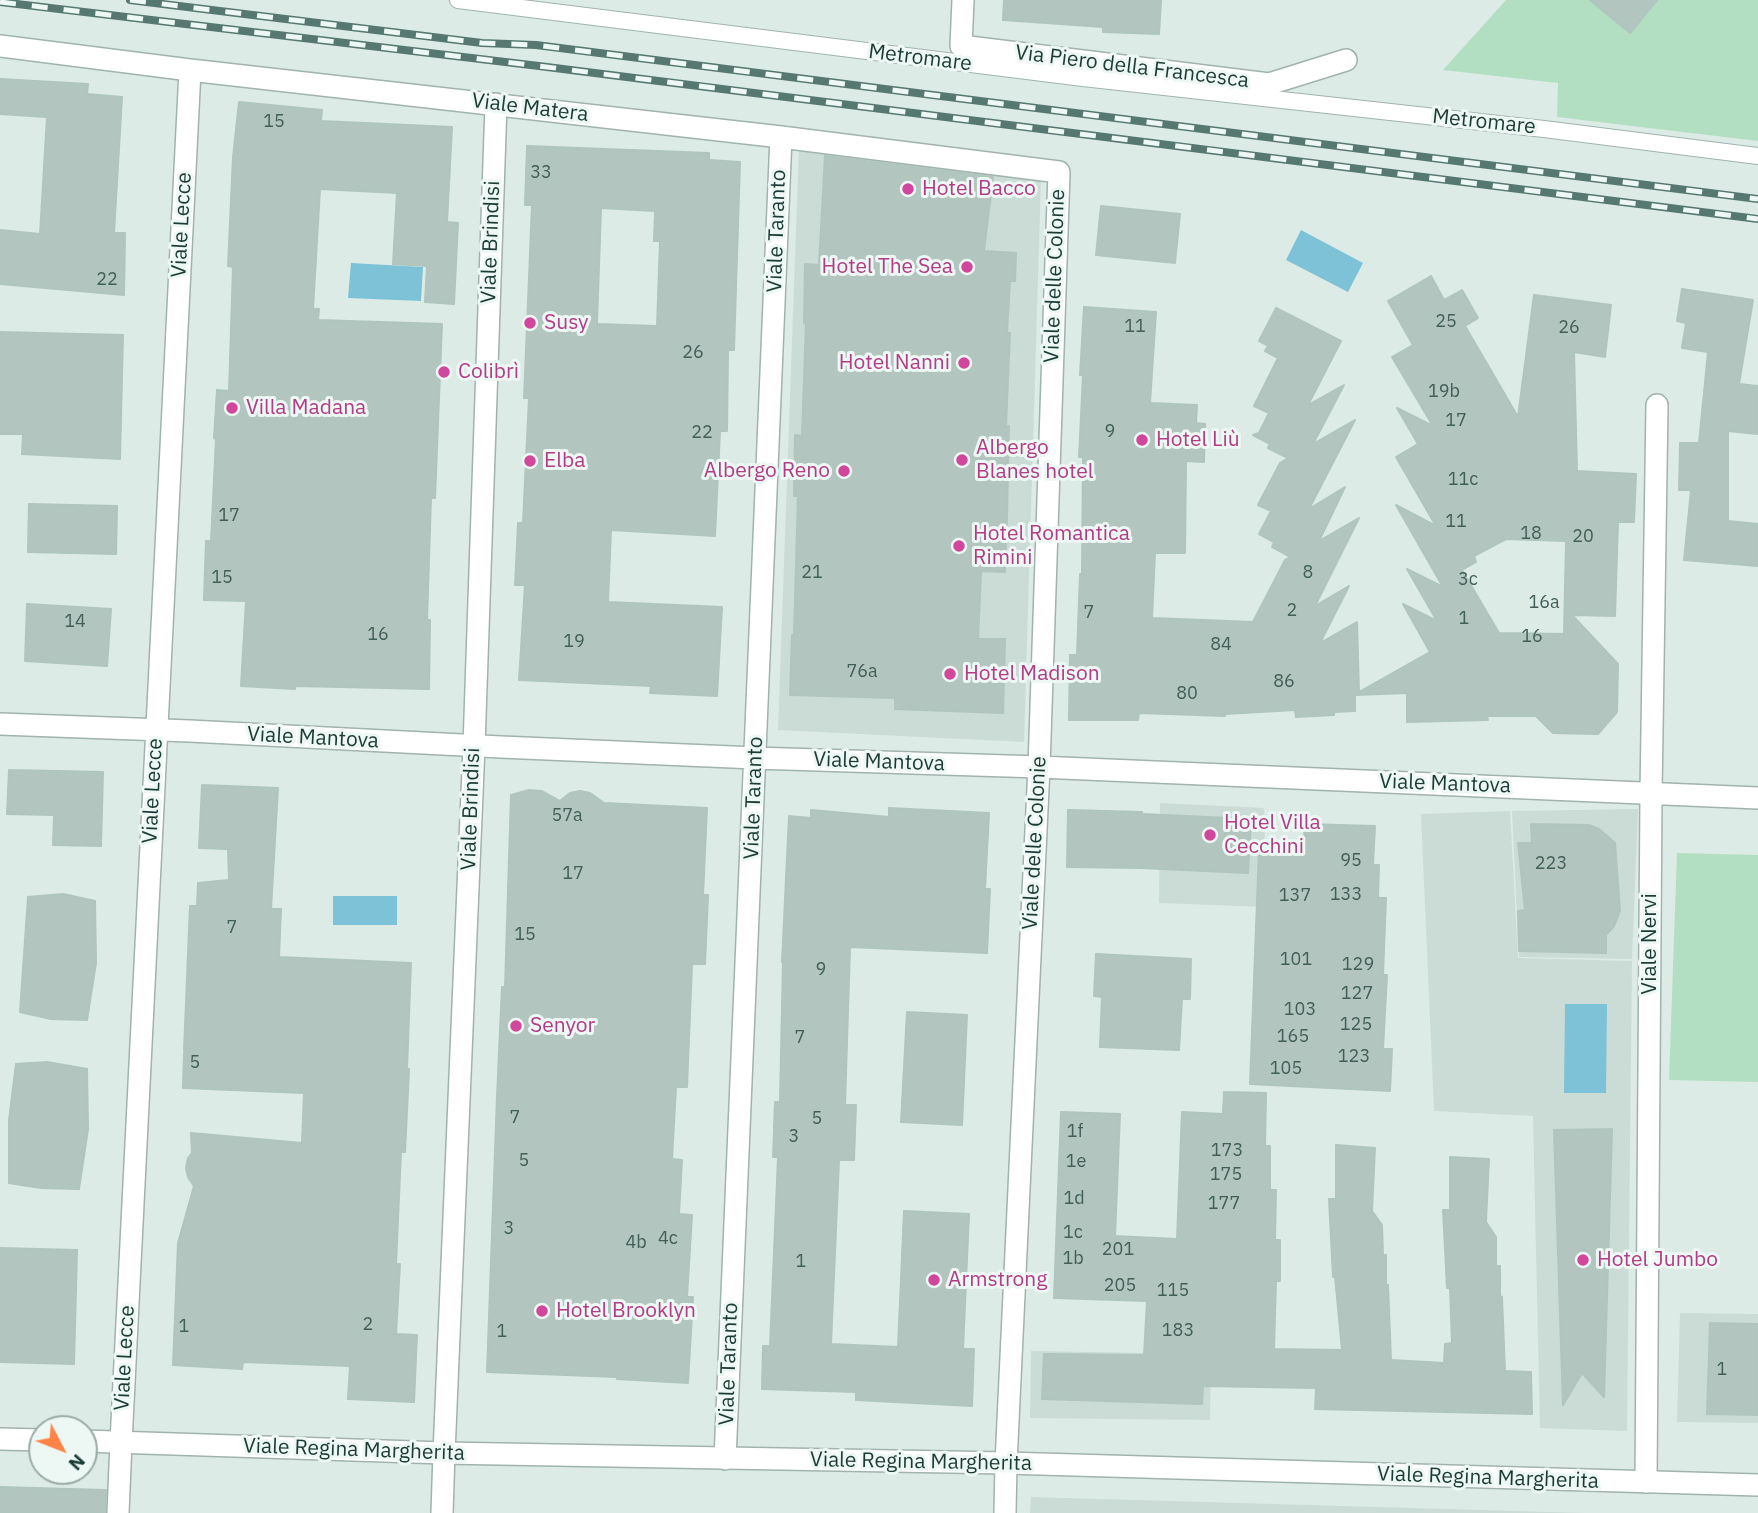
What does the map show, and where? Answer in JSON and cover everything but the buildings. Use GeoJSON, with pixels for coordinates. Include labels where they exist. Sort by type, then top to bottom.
{"type":"FeatureCollection","features":[{"type":"Feature","properties":{"kind":"street","name":"Via Piero della Francesca"},"geometry":{"type":"LineString","coordinates":[[963,0],[961,46],[1269,85],[1346,60]]}},
{"type":"Feature","properties":{"kind":"street","name":"Viale Matera"},"geometry":{"type":"LineString","coordinates":[[0,46],[1059,172]]}},
{"type":"Feature","properties":{"kind":"street","name":"Viale Lecce"},"geometry":{"type":"LineString","coordinates":[[118,1513],[190,70]]}},
{"type":"Feature","properties":{"kind":"street","name":"Viale Brindisi"},"geometry":{"type":"LineString","coordinates":[[442,1513],[474,746],[496,104]]}},
{"type":"Feature","properties":{"kind":"street","name":"Viale Taranto"},"geometry":{"type":"LineString","coordinates":[[725,1459],[780,137]]}},
{"type":"Feature","properties":{"kind":"street","name":"Viale delle Colonie"},"geometry":{"type":"LineString","coordinates":[[1005,1513],[1039,767],[1059,172]]}},
{"type":"Feature","properties":{"kind":"street","name":"Viale Nervi"},"geometry":{"type":"LineString","coordinates":[[1646,1482],[1657,405]]}},
{"type":"Feature","properties":{"kind":"street","name":"Viale Mantova"},"geometry":{"type":"LineString","coordinates":[[0,724],[755,758],[1039,767],[1758,798]]}},
{"type":"Feature","properties":{"kind":"street"},"geometry":{"type":"LineString","coordinates":[[0,1439],[28,1440]]}},
{"type":"Feature","properties":{"kind":"street","name":"Viale Regina Margherita"},"geometry":{"type":"LineString","coordinates":[[98,1441],[444,1453],[1006,1463],[1758,1485]]}},
{"type":"Feature","properties":{"kind":"lane","name":"Metromare"},"geometry":{"type":"LineString","coordinates":[[458,0],[1069,76],[1544,129],[1758,156]]}},
{"type":"Feature","properties":{"kind":"shaded area"},"geometry":{"type":"Polygon","coordinates":[[[799,147],[1041,179],[1024,742],[778,730],[799,147]]]}},
{"type":"Feature","properties":{"kind":"shaded area"},"geometry":{"type":"Polygon","coordinates":[[[1160,803],[1264,808],[1266,907],[1159,903],[1160,803]]]}},
{"type":"Feature","properties":{"kind":"shaded area"},"geometry":{"type":"Polygon","coordinates":[[[1638,809],[1632,959],[1519,957],[1512,811],[1638,809]]]}},
{"type":"Feature","properties":{"kind":"shaded area"},"geometry":{"type":"Polygon","coordinates":[[[1510,811],[1518,958],[1632,961],[1627,1431],[1540,1428],[1533,1116],[1434,1111],[1421,814],[1510,811]]]}},
{"type":"Feature","properties":{"kind":"shaded area"},"geometry":{"type":"Polygon","coordinates":[[[1680,1313],[1758,1314],[1758,1423],[1677,1422],[1680,1313]]]}},
{"type":"Feature","properties":{"kind":"shaded area"},"geometry":{"type":"Polygon","coordinates":[[[1031,1351],[1211,1354],[1210,1420],[1030,1418],[1031,1351]]]}},
{"type":"Feature","properties":{"kind":"shaded area"},"geometry":{"type":"Polygon","coordinates":[[[1031,1497],[1585,1513],[1030,1513],[1031,1497]]]}},
{"type":"Feature","properties":{"kind":"green space"},"geometry":{"type":"Polygon","coordinates":[[[1506,0],[1758,0],[1758,141],[1557,117],[1558,83],[1443,70],[1506,0]]]}},
{"type":"Feature","properties":{"kind":"green space"},"geometry":{"type":"Polygon","coordinates":[[[1677,853],[1758,855],[1758,1082],[1669,1080],[1677,853]]]}},
{"type":"Feature","properties":{"kind":"water"},"geometry":{"type":"Polygon","coordinates":[[[1301,230],[1363,263],[1348,292],[1286,260],[1301,230]]]}},
{"type":"Feature","properties":{"kind":"water"},"geometry":{"type":"Polygon","coordinates":[[[351,263],[423,267],[421,301],[348,298],[351,263]]]}},
{"type":"Feature","properties":{"kind":"water"},"geometry":{"type":"Polygon","coordinates":[[[333,896],[397,896],[397,925],[333,925],[333,896]]]}},
{"type":"Feature","properties":{"kind":"water"},"geometry":{"type":"Polygon","coordinates":[[[1565,1004],[1607,1004],[1606,1093],[1564,1093],[1565,1004]]]}},
{"type":"Feature","properties":{"kind":"railway"},"geometry":{"type":"LineString","coordinates":[[130,0],[482,43],[536,45],[1758,199]]}},
{"type":"Feature","properties":{"kind":"railway"},"geometry":{"type":"LineString","coordinates":[[0,2],[539,66],[1758,219]]}},
{"type":"Feature","properties":{"kind":"place","name":"Hotel Bacco"},"geometry":{"type":"Point","coordinates":[908,189]}},
{"type":"Feature","properties":{"kind":"place","name":"Hotel The Sea"},"geometry":{"type":"Point","coordinates":[967,267]}},
{"type":"Feature","properties":{"kind":"place","name":"Susy"},"geometry":{"type":"Point","coordinates":[530,323]}},
{"type":"Feature","properties":{"kind":"place","name":"Hotel Nanni"},"geometry":{"type":"Point","coordinates":[964,363]}},
{"type":"Feature","properties":{"kind":"place","name":"Colibrì"},"geometry":{"type":"Point","coordinates":[444,372]}},
{"type":"Feature","properties":{"kind":"place","name":"Villa Madana"},"geometry":{"type":"Point","coordinates":[232,408]}},
{"type":"Feature","properties":{"kind":"place","name":"Hotel Liù"},"geometry":{"type":"Point","coordinates":[1142,440]}},
{"type":"Feature","properties":{"kind":"place","name":"Albergo Blanes hotel"},"geometry":{"type":"Point","coordinates":[962,460]}},
{"type":"Feature","properties":{"kind":"place","name":"Elba"},"geometry":{"type":"Point","coordinates":[530,461]}},
{"type":"Feature","properties":{"kind":"place","name":"Albergo Reno"},"geometry":{"type":"Point","coordinates":[844,471]}},
{"type":"Feature","properties":{"kind":"place","name":"Hotel Romantica Rimini"},"geometry":{"type":"Point","coordinates":[959,546]}},
{"type":"Feature","properties":{"kind":"place","name":"Hotel Madison"},"geometry":{"type":"Point","coordinates":[950,674]}},
{"type":"Feature","properties":{"kind":"place","name":"Hotel Villa Cecchini"},"geometry":{"type":"Point","coordinates":[1210,835]}},
{"type":"Feature","properties":{"kind":"place","name":"Senyor"},"geometry":{"type":"Point","coordinates":[516,1026]}},
{"type":"Feature","properties":{"kind":"place","name":"Hotel Jumbo"},"geometry":{"type":"Point","coordinates":[1583,1260]}},
{"type":"Feature","properties":{"kind":"place","name":"Armstrong"},"geometry":{"type":"Point","coordinates":[934,1280]}},
{"type":"Feature","properties":{"kind":"place","name":"Hotel Brooklyn"},"geometry":{"type":"Point","coordinates":[542,1311]}}]}
